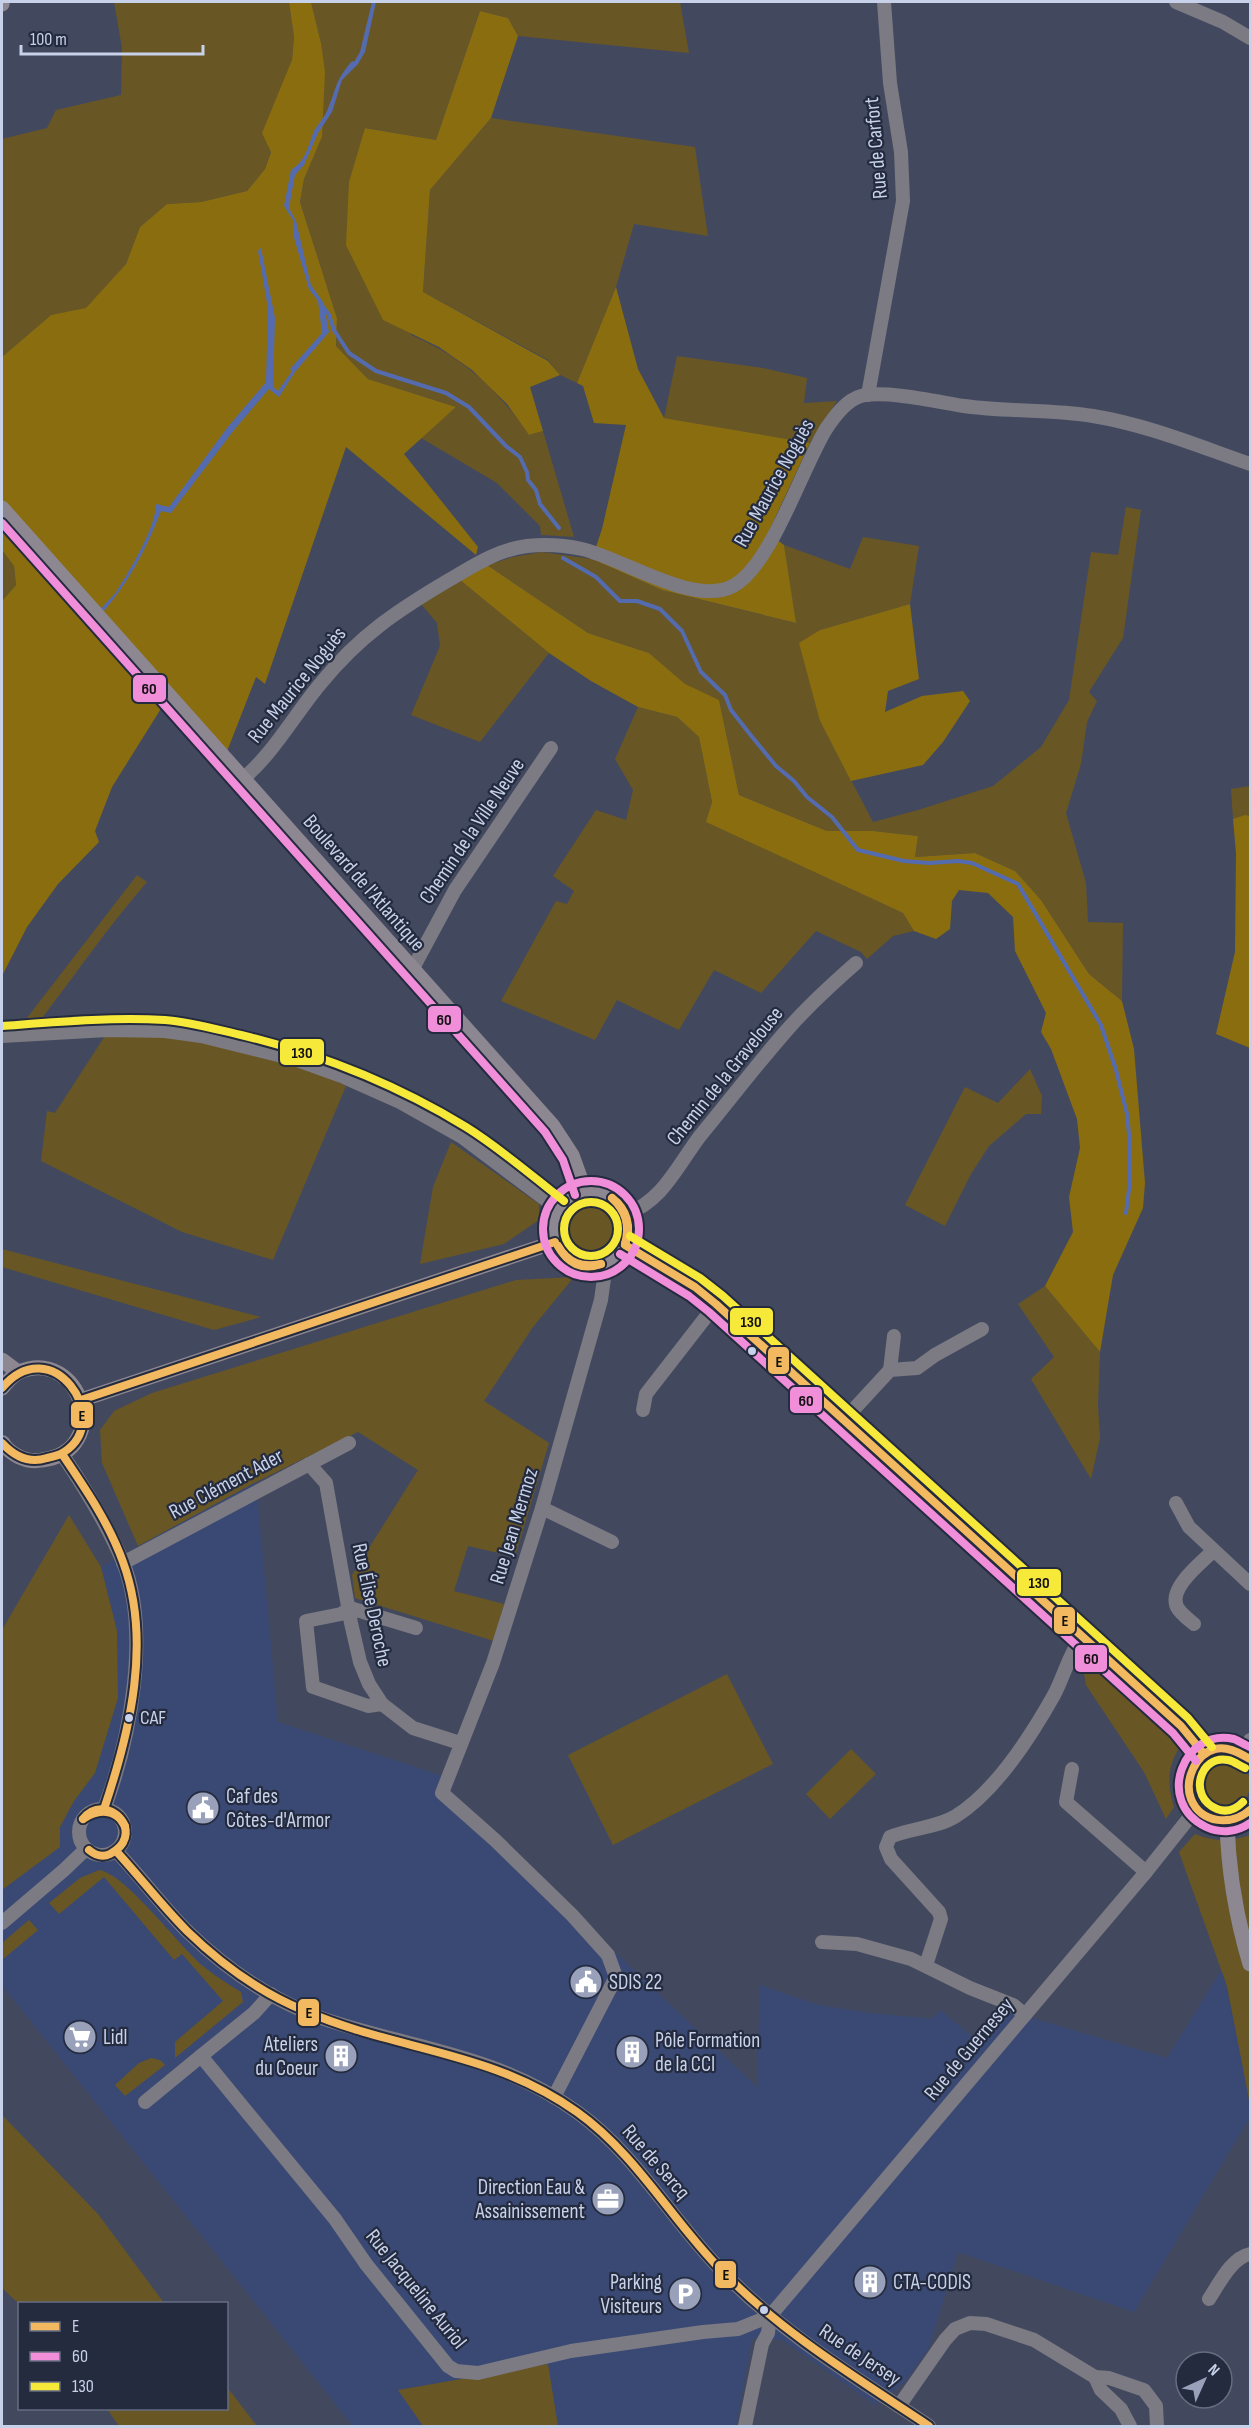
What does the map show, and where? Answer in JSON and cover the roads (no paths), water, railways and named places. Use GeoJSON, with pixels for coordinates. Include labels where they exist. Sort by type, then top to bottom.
{"type":"FeatureCollection","features":[{"type":"Feature","properties":{"kind":"main road","name":"Boulevard de l'Atlantique"},"geometry":{"type":"LineString","coordinates":[[2,508],[553,1126],[572,1155],[585,1191]]}},
{"type":"Feature","properties":{"kind":"main road"},"geometry":{"type":"LineString","coordinates":[[585,1191],[609,1196],[626,1214],[628,1235],[625,1245],[614,1260],[606,1264],[593,1267],[581,1266],[570,1261],[555,1242],[554,1220],[558,1209],[565,1201],[585,1191]]}},
{"type":"Feature","properties":{"kind":"main road"},"geometry":{"type":"LineString","coordinates":[[81,1400],[555,1242]]}},
{"type":"Feature","properties":{"kind":"main road"},"geometry":{"type":"LineString","coordinates":[[625,1245],[695,1287],[716,1304],[1181,1726],[1204,1754]]}},
{"type":"Feature","properties":{"kind":"main road"},"geometry":{"type":"LineString","coordinates":[[2,1360],[18,1372]]}},
{"type":"Feature","properties":{"kind":"main road"},"geometry":{"type":"LineString","coordinates":[[2,1388],[18,1372],[41,1369],[54,1372],[75,1388],[84,1412],[79,1436],[72,1446],[62,1454],[50,1459],[37,1461],[24,1459],[12,1453],[2,1444]]}},
{"type":"Feature","properties":{"kind":"main road"},"geometry":{"type":"LineString","coordinates":[[1248,1750],[1223,1748],[1204,1754],[1192,1768],[1188,1785],[1197,1808],[1205,1815],[1227,1821],[1236,1819],[1251,1810]]}},
{"type":"Feature","properties":{"kind":"main road"},"geometry":{"type":"LineString","coordinates":[[1227,1821],[1228,1850],[1237,1916],[1251,1964]]}},
{"type":"Feature","properties":{"kind":"street","name":"Rue de Carfort"},"geometry":{"type":"LineString","coordinates":[[868,395],[903,201],[901,152],[891,83],[884,2]]}},
{"type":"Feature","properties":{"kind":"street"},"geometry":{"type":"LineString","coordinates":[[1176,2],[1223,22],[1251,38]]}},
{"type":"Feature","properties":{"kind":"street"},"geometry":{"type":"LineString","coordinates":[[868,395],[986,409],[1089,415],[1149,428],[1251,464]]}},
{"type":"Feature","properties":{"kind":"street","name":"Rue Maurice Noguès"},"geometry":{"type":"LineString","coordinates":[[244,778],[259,765],[321,682],[353,646],[376,626],[430,591],[496,555],[525,546],[559,545],[584,549],[686,588],[714,591],[733,586],[747,574],[774,537],[815,451],[839,412],[857,397],[868,395]]}},
{"type":"Feature","properties":{"kind":"street","name":"Chemin de la Ville Neuve"},"geometry":{"type":"LineString","coordinates":[[412,970],[455,890],[551,748]]}},
{"type":"Feature","properties":{"kind":"street","name":"Chemin de la Gravelouse"},"geometry":{"type":"LineString","coordinates":[[626,1214],[641,1207],[657,1195],[699,1138],[788,1029],[828,987],[856,963]]}},
{"type":"Feature","properties":{"kind":"street"},"geometry":{"type":"LineString","coordinates":[[2,1036],[107,1030],[165,1031],[211,1038],[294,1059],[344,1077],[398,1101],[462,1137],[558,1209]]}},
{"type":"Feature","properties":{"kind":"street","name":"Rue Jean Mermoz"},"geometry":{"type":"LineString","coordinates":[[554,2097],[616,1977],[608,1954],[572,1915],[442,1793],[493,1663],[542,1508],[601,1300],[606,1264]]}},
{"type":"Feature","properties":{"kind":"street"},"geometry":{"type":"LineString","coordinates":[[643,1410],[646,1394],[716,1304]]}},
{"type":"Feature","properties":{"kind":"street"},"geometry":{"type":"LineString","coordinates":[[890,1370],[917,1368],[935,1355],[982,1329]]}},
{"type":"Feature","properties":{"kind":"street"},"geometry":{"type":"LineString","coordinates":[[843,1421],[890,1370],[894,1336]]}},
{"type":"Feature","properties":{"kind":"street","name":"Rue Clément Ader"},"geometry":{"type":"LineString","coordinates":[[123,1563],[349,1443]]}},
{"type":"Feature","properties":{"kind":"street"},"geometry":{"type":"LineString","coordinates":[[62,1454],[98,1510],[123,1563],[135,1620],[135,1671],[124,1736],[104,1809]]}},
{"type":"Feature","properties":{"kind":"street","name":"Rue Élise Deroche"},"geometry":{"type":"LineString","coordinates":[[309,1464],[326,1483],[360,1662],[369,1683],[382,1704],[413,1728],[460,1743]]}},
{"type":"Feature","properties":{"kind":"street"},"geometry":{"type":"LineString","coordinates":[[1176,1503],[1188,1527],[1251,1584]]}},
{"type":"Feature","properties":{"kind":"street"},"geometry":{"type":"LineString","coordinates":[[542,1508],[612,1542]]}},
{"type":"Feature","properties":{"kind":"street"},"geometry":{"type":"LineString","coordinates":[[1194,1624],[1177,1608],[1175,1596],[1178,1588],[1213,1551]]}},
{"type":"Feature","properties":{"kind":"street"},"geometry":{"type":"LineString","coordinates":[[382,1704],[368,1706],[313,1687],[306,1621],[341,1614],[350,1608],[416,1628]]}},
{"type":"Feature","properties":{"kind":"street"},"geometry":{"type":"LineString","coordinates":[[926,1965],[941,1919],[939,1912],[891,1859],[886,1847],[890,1837],[957,1815],[997,1779],[1026,1740],[1054,1694],[1076,1645],[1082,1638]]}},
{"type":"Feature","properties":{"kind":"street"},"geometry":{"type":"LineString","coordinates":[[1072,1769],[1066,1802],[1146,1872]]}},
{"type":"Feature","properties":{"kind":"street","name":"Rue de Guernesey"},"geometry":{"type":"LineString","coordinates":[[770,2316],[1146,1872],[1197,1808]]}},
{"type":"Feature","properties":{"kind":"street"},"geometry":{"type":"LineString","coordinates":[[104,1809],[119,1816],[126,1830],[122,1845],[116,1851],[97,1855],[86,1849],[79,1834],[83,1819],[96,1810],[104,1809]]}},
{"type":"Feature","properties":{"kind":"street"},"geometry":{"type":"LineString","coordinates":[[2,1923],[86,1849]]}},
{"type":"Feature","properties":{"kind":"street","name":"Rue de Sercq"},"geometry":{"type":"LineString","coordinates":[[116,1851],[187,1930],[221,1961],[272,1994],[323,2018],[488,2064],[512,2074],[577,2112],[618,2148],[709,2258],[770,2316]]}},
{"type":"Feature","properties":{"kind":"street"},"geometry":{"type":"LineString","coordinates":[[822,1942],[857,1944],[926,1965],[970,1988],[1013,2005],[1025,2015]]}},
{"type":"Feature","properties":{"kind":"street"},"geometry":{"type":"LineString","coordinates":[[145,2102],[254,2013],[272,1994]]}},
{"type":"Feature","properties":{"kind":"street","name":"Rue Jacqueline Auriol"},"geometry":{"type":"LineString","coordinates":[[201,2056],[335,2219],[366,2264],[448,2366],[456,2370],[478,2373],[571,2351],[703,2332],[738,2330],[770,2316]]}},
{"type":"Feature","properties":{"kind":"street"},"geometry":{"type":"LineString","coordinates":[[1209,2299],[1229,2270],[1245,2255],[1251,2254]]}},
{"type":"Feature","properties":{"kind":"street"},"geometry":{"type":"LineString","coordinates":[[746,2427],[762,2344],[768,2332],[770,2316]]}},
{"type":"Feature","properties":{"kind":"street","name":"Rue de Jersey"},"geometry":{"type":"LineString","coordinates":[[770,2316],[800,2340],[928,2427]]}},
{"type":"Feature","properties":{"kind":"street"},"geometry":{"type":"LineString","coordinates":[[899,2406],[945,2340],[955,2330],[970,2323],[986,2324],[1034,2340],[1095,2378],[1101,2390],[1121,2409],[1131,2427]]}},
{"type":"Feature","properties":{"kind":"street"},"geometry":{"type":"LineString","coordinates":[[1095,2378],[1109,2378],[1144,2390],[1156,2406],[1157,2427]]}},
{"type":"Feature","properties":{"kind":"waterway"},"geometry":{"type":"LineString","coordinates":[[321,304],[349,353],[376,371],[446,393],[469,407],[506,446],[520,457],[528,480],[536,490],[540,504],[559,528]]}},
{"type":"Feature","properties":{"kind":"waterway"},"geometry":{"type":"LineString","coordinates":[[563,558],[596,577],[620,601],[637,601],[660,609],[682,631],[701,672],[725,695],[731,710],[776,766],[794,781],[807,797],[832,817],[858,850],[904,861],[972,863],[1018,884],[1101,1025],[1116,1070],[1127,1114],[1130,1144],[1130,1181],[1126,1213]]}},
{"type":"Feature","properties":{"kind":"place","name":"CAF"},"geometry":{"type":"Point","coordinates":[129,1718]}},
{"type":"Feature","properties":{"kind":"place","name":"Caf des Côtes-d'Armor"},"geometry":{"type":"Point","coordinates":[203,1808]}},
{"type":"Feature","properties":{"kind":"place","name":"SDIS 22"},"geometry":{"type":"Point","coordinates":[586,1982]}},
{"type":"Feature","properties":{"kind":"place","name":"Lidl"},"geometry":{"type":"Point","coordinates":[80,2037]}},
{"type":"Feature","properties":{"kind":"place","name":"Pôle Formation de la CCI"},"geometry":{"type":"Point","coordinates":[632,2052]}},
{"type":"Feature","properties":{"kind":"place","name":"Ateliers du Coeur"},"geometry":{"type":"Point","coordinates":[341,2056]}},
{"type":"Feature","properties":{"kind":"place","name":"Direction Eau & Assainissement"},"geometry":{"type":"Point","coordinates":[608,2199]}},
{"type":"Feature","properties":{"kind":"place","name":"CTA-CODIS"},"geometry":{"type":"Point","coordinates":[870,2282]}},
{"type":"Feature","properties":{"kind":"place","name":"Parking Visiteurs"},"geometry":{"type":"Point","coordinates":[685,2294]}}]}
